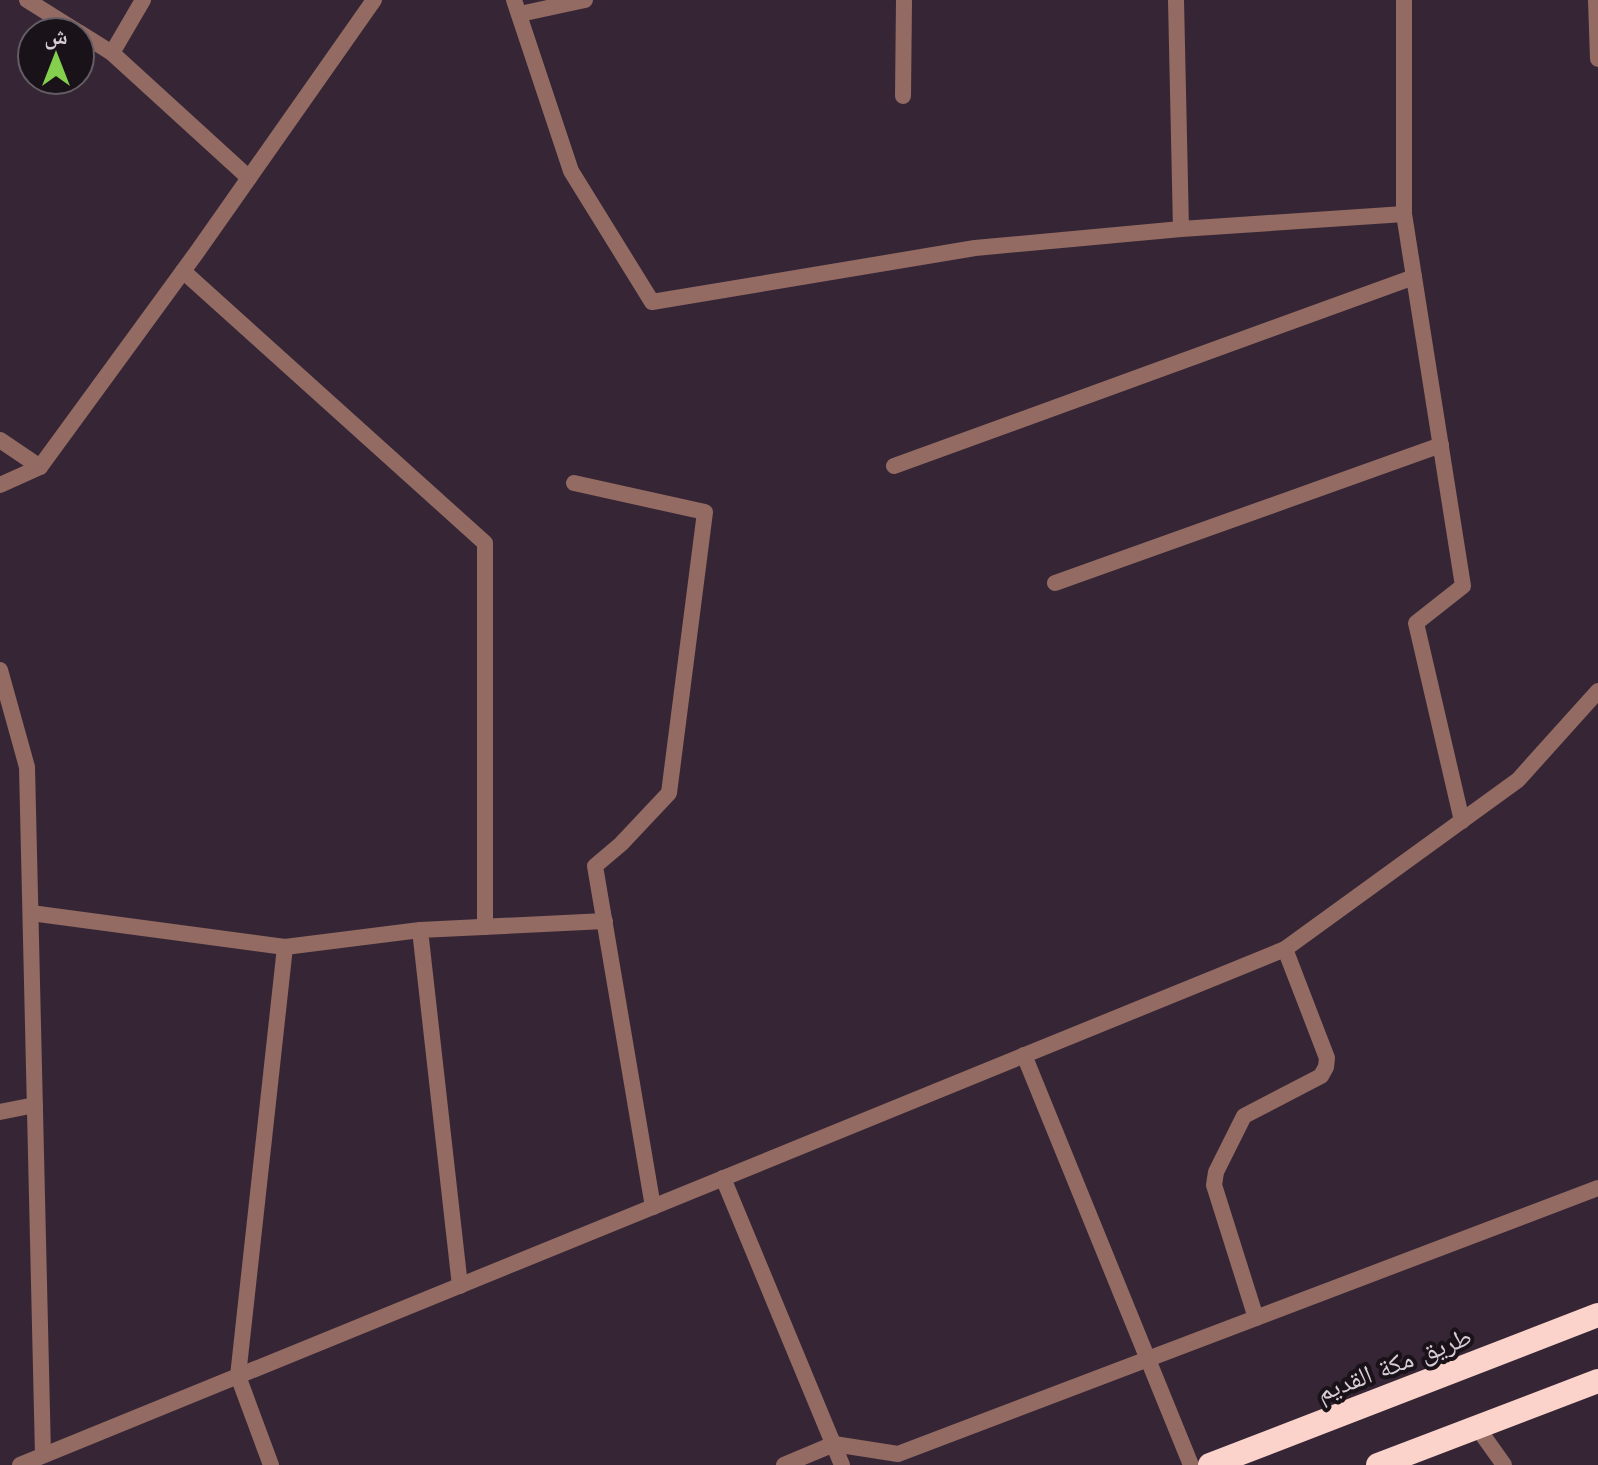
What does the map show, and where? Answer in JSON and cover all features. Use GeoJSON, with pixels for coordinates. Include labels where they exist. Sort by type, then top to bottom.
{"type":"FeatureCollection","features":[{"type":"Feature","properties":{"kind":"highway","name":"طريق مكة القديم"},"geometry":{"type":"LineString","coordinates":[[1210,1465],[1598,1315]]}},
{"type":"Feature","properties":{"kind":"highway"},"geometry":{"type":"LineString","coordinates":[[1378,1465],[1598,1381]]}},
{"type":"Feature","properties":{"kind":"street"},"geometry":{"type":"LineString","coordinates":[[27,0],[52,16]]}},
{"type":"Feature","properties":{"kind":"street"},"geometry":{"type":"LineString","coordinates":[[112,53],[143,0]]}},
{"type":"Feature","properties":{"kind":"street"},"geometry":{"type":"LineString","coordinates":[[0,485],[40,467],[374,0]]}},
{"type":"Feature","properties":{"kind":"street"},"geometry":{"type":"LineString","coordinates":[[585,0],[517,7],[571,171],[652,302],[975,248],[1181,229],[1404,214]]}},
{"type":"Feature","properties":{"kind":"street"},"geometry":{"type":"LineString","coordinates":[[903,96],[904,0]]}},
{"type":"Feature","properties":{"kind":"street"},"geometry":{"type":"LineString","coordinates":[[1176,0],[1181,229]]}},
{"type":"Feature","properties":{"kind":"street"},"geometry":{"type":"LineString","coordinates":[[1404,0],[1404,214],[1463,586],[1416,623],[1462,821]]}},
{"type":"Feature","properties":{"kind":"street"},"geometry":{"type":"LineString","coordinates":[[1596,0],[1598,59]]}},
{"type":"Feature","properties":{"kind":"street"},"geometry":{"type":"LineString","coordinates":[[96,43],[112,53],[249,178]]}},
{"type":"Feature","properties":{"kind":"street"},"geometry":{"type":"LineString","coordinates":[[183,271],[485,543],[485,927]]}},
{"type":"Feature","properties":{"kind":"street"},"geometry":{"type":"LineString","coordinates":[[894,466],[1414,277]]}},
{"type":"Feature","properties":{"kind":"street"},"geometry":{"type":"LineString","coordinates":[[0,440],[40,467]]}},
{"type":"Feature","properties":{"kind":"street"},"geometry":{"type":"LineString","coordinates":[[1055,583],[1441,445]]}},
{"type":"Feature","properties":{"kind":"street"},"geometry":{"type":"LineString","coordinates":[[574,483],[705,512],[669,793],[621,844],[595,866],[653,1207]]}},
{"type":"Feature","properties":{"kind":"street"},"geometry":{"type":"LineString","coordinates":[[0,670],[27,767],[43,1455]]}},
{"type":"Feature","properties":{"kind":"street"},"geometry":{"type":"LineString","coordinates":[[20,1465],[1285,949],[1518,780],[1598,691]]}},
{"type":"Feature","properties":{"kind":"street"},"geometry":{"type":"LineString","coordinates":[[31,913],[285,947],[420,930],[605,921]]}},
{"type":"Feature","properties":{"kind":"street"},"geometry":{"type":"LineString","coordinates":[[420,930],[460,1286]]}},
{"type":"Feature","properties":{"kind":"street"},"geometry":{"type":"LineString","coordinates":[[271,1465],[238,1376],[285,947]]}},
{"type":"Feature","properties":{"kind":"street"},"geometry":{"type":"LineString","coordinates":[[1256,1318],[1214,1185],[1216,1172],[1244,1116],[1321,1076],[1326,1067],[1327,1058],[1285,949]]}},
{"type":"Feature","properties":{"kind":"street"},"geometry":{"type":"LineString","coordinates":[[1024,1055],[1191,1465]]}},
{"type":"Feature","properties":{"kind":"street"},"geometry":{"type":"LineString","coordinates":[[0,1112],[35,1105]]}},
{"type":"Feature","properties":{"kind":"street"},"geometry":{"type":"LineString","coordinates":[[723,1178],[842,1465]]}},
{"type":"Feature","properties":{"kind":"street"},"geometry":{"type":"LineString","coordinates":[[784,1465],[834,1444],[898,1454],[1598,1188]]}},
{"type":"Feature","properties":{"kind":"street"},"geometry":{"type":"LineString","coordinates":[[1477,1427],[1504,1465]]}}]}
